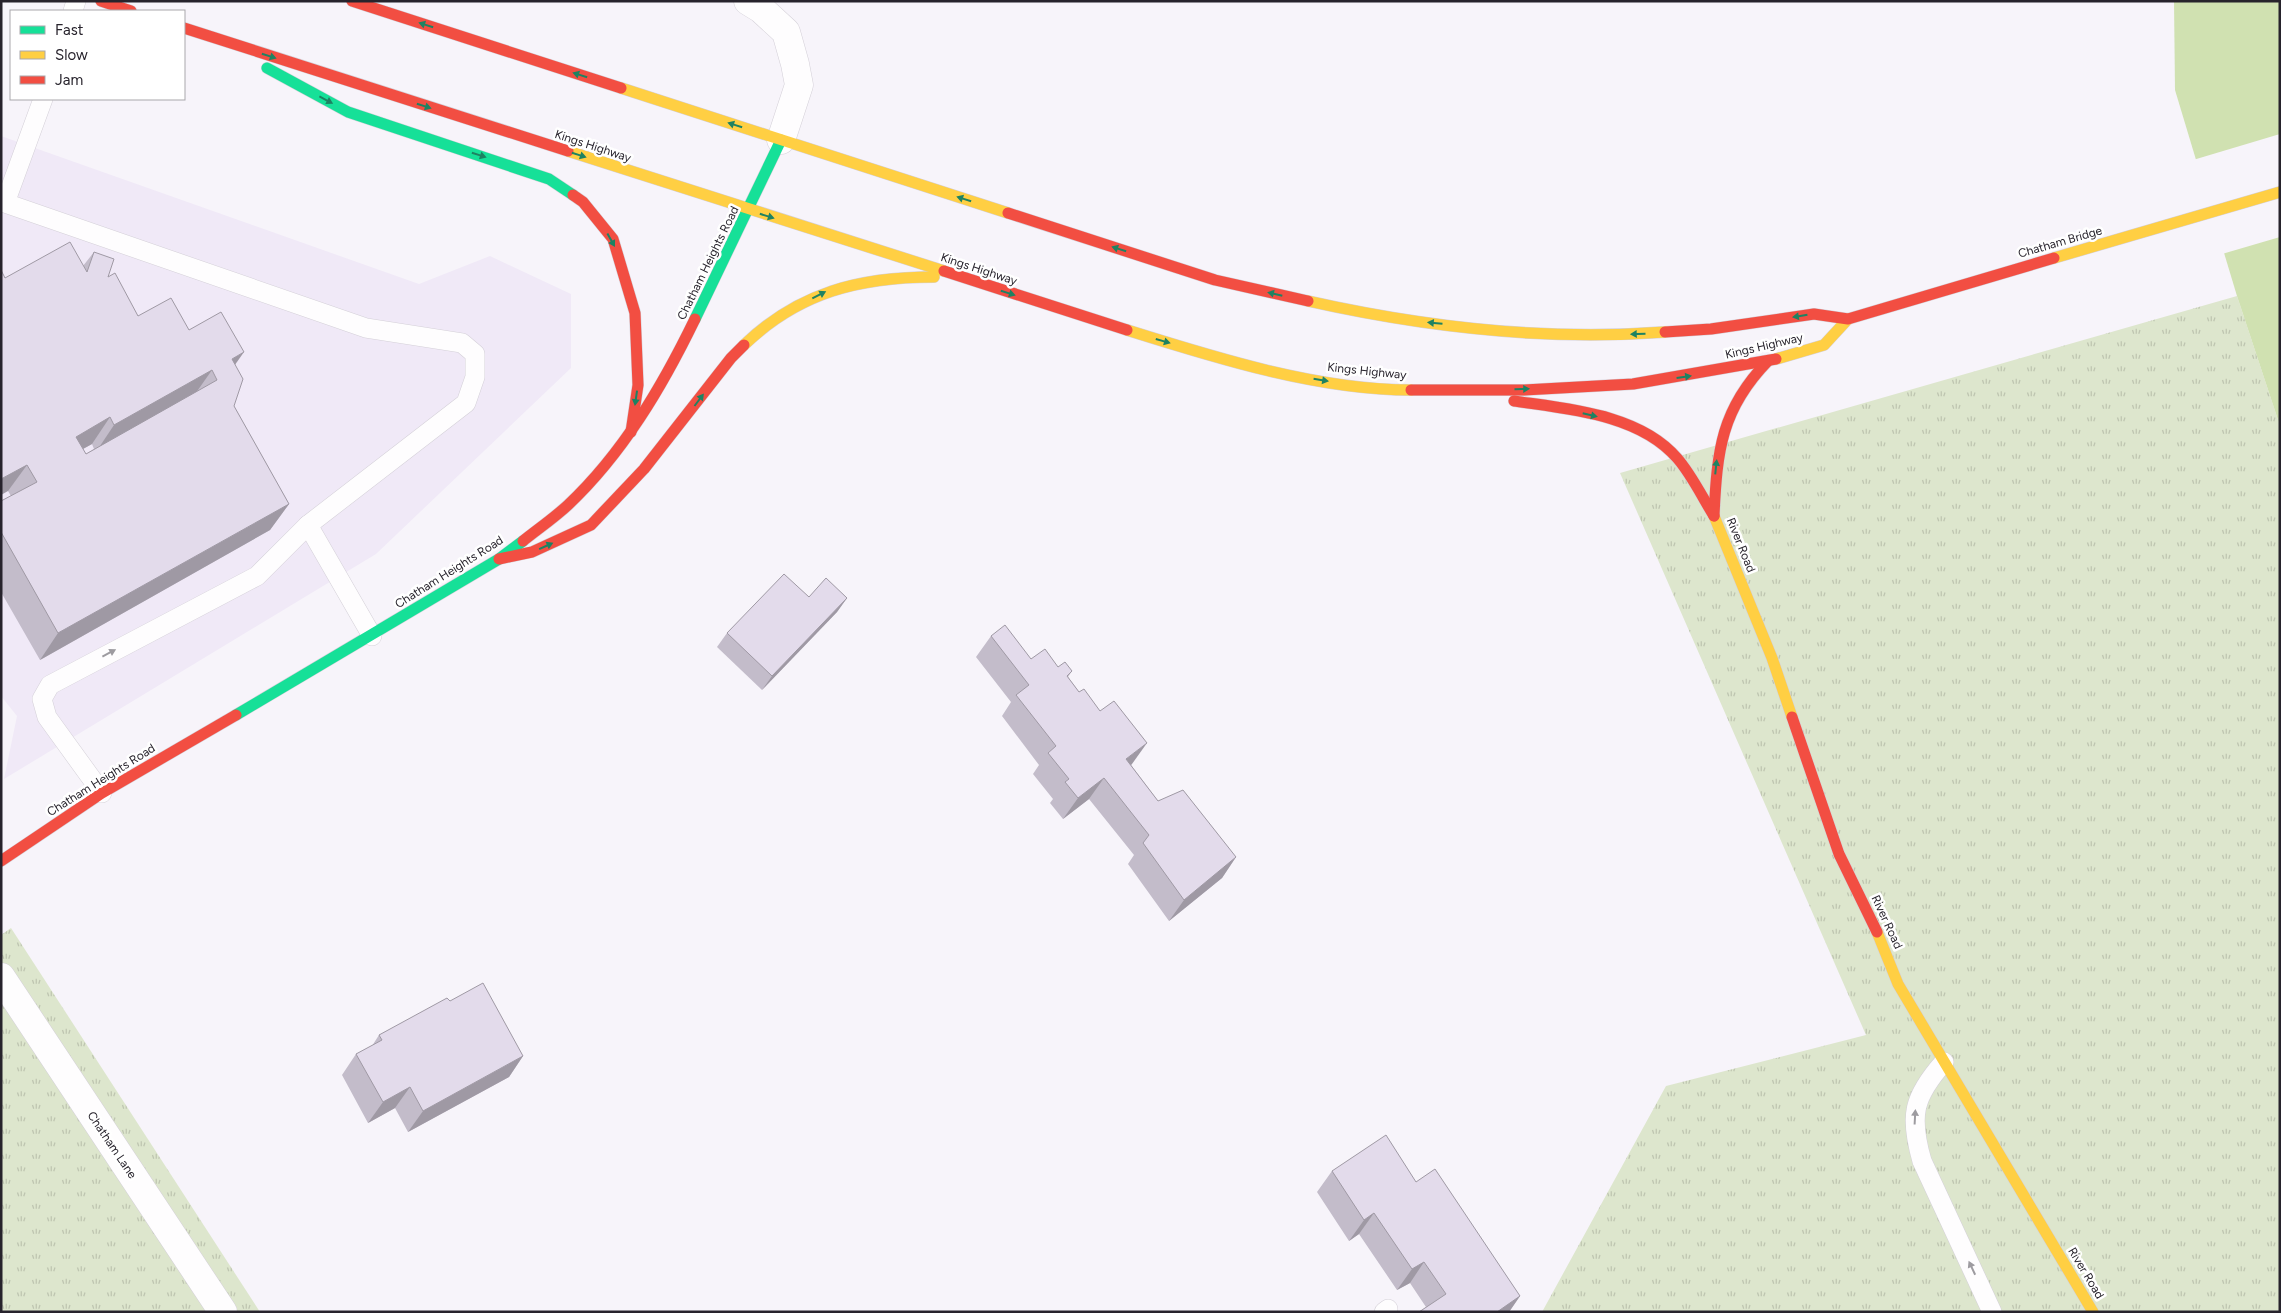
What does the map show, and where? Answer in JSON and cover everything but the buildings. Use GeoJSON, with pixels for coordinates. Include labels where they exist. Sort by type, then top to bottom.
{"type":"FeatureCollection","features":[{"type":"Feature","properties":{"kind":"main road"},"geometry":{"type":"LineString","coordinates":[[101,1],[128,10]]}},
{"type":"Feature","properties":{"kind":"main road","name":"Kings Highway"},"geometry":{"type":"LineString","coordinates":[[352,1],[1215,280],[1334,307],[1415,322],[1538,333],[1590,335],[1712,329],[1814,314],[1848,319]]}},
{"type":"Feature","properties":{"kind":"main road","name":"Kings Highway"},"geometry":{"type":"LineString","coordinates":[[185,28],[962,278],[1242,364],[1302,377],[1399,390],[1524,390],[1633,384],[1768,361],[1824,345],[1848,319]]}},
{"type":"Feature","properties":{"kind":"main road"},"geometry":{"type":"LineString","coordinates":[[206,36],[348,112],[549,179],[583,202],[613,240],[635,313],[638,385],[631,432]]}},
{"type":"Feature","properties":{"kind":"main road","name":"Chatham Heights Road"},"geometry":{"type":"LineString","coordinates":[[1,862],[102,793],[372,636],[499,559],[567,506],[602,470],[631,432],[679,352],[749,210],[781,140]]}},
{"type":"Feature","properties":{"kind":"main road","name":"Chatham Bridge"},"geometry":{"type":"LineString","coordinates":[[1848,319],[2280,192]]}},
{"type":"Feature","properties":{"kind":"main road"},"geometry":{"type":"LineString","coordinates":[[499,559],[532,552],[592,525],[644,469],[731,358],[759,331],[790,310],[828,291],[864,282],[908,276],[962,278]]}},
{"type":"Feature","properties":{"kind":"main road"},"geometry":{"type":"LineString","coordinates":[[1714,516],[1715,473],[1723,430],[1733,405],[1744,386],[1768,361]]}},
{"type":"Feature","properties":{"kind":"main road"},"geometry":{"type":"LineString","coordinates":[[1438,390],[1568,410],[1613,421],[1640,431],[1670,450],[1714,516]]}},
{"type":"Feature","properties":{"kind":"main road","name":"River Road"},"geometry":{"type":"LineString","coordinates":[[1714,516],[1772,658],[1839,854],[1883,944],[1898,984],[2093,1312]]}},
{"type":"Feature","properties":{"kind":"street"},"geometry":{"type":"LineString","coordinates":[[748,1],[762,9],[786,32],[795,64],[799,85],[781,140]]}},
{"type":"Feature","properties":{"kind":"street","name":"Chatham Lane"},"geometry":{"type":"LineString","coordinates":[[1,977],[223,1312]]}},
{"type":"Feature","properties":{"kind":"lane"},"geometry":{"type":"LineString","coordinates":[[43,100],[3,202],[366,328],[462,343],[476,354],[475,377],[466,403],[308,525],[257,576],[50,685],[42,699],[47,717],[102,793]]}},
{"type":"Feature","properties":{"kind":"lane"},"geometry":{"type":"LineString","coordinates":[[308,525],[372,636]]}},
{"type":"Feature","properties":{"kind":"lane"},"geometry":{"type":"LineString","coordinates":[[1944,1062],[1926,1082],[1916,1108],[1915,1135],[1922,1161],[1992,1312]]}},
{"type":"Feature","properties":{"kind":"shaded area"},"geometry":{"type":"Polygon","coordinates":[[[2174,1],[2280,1],[2280,426],[2237,296],[2175,90],[2174,1]]]}},
{"type":"Feature","properties":{"kind":"shaded area"},"geometry":{"type":"Polygon","coordinates":[[[1,136],[419,284],[490,256],[571,294],[571,368],[376,554],[4,779],[17,716],[1,696],[1,136]]]}},
{"type":"Feature","properties":{"kind":"green space"},"geometry":{"type":"Polygon","coordinates":[[[2237,296],[2280,426],[2280,1312],[1542,1312],[1666,1086],[1866,1035],[1620,473],[2237,296]]]}},
{"type":"Feature","properties":{"kind":"green space"},"geometry":{"type":"Polygon","coordinates":[[[11,928],[260,1312],[1,1312],[1,935],[11,928]]]}},
{"type":"Feature","properties":{"kind":"pier"},"geometry":{"type":"Polygon","coordinates":[[[2280,134],[2280,237],[2222,254],[2193,160],[2280,134]]]}},
{"type":"Feature","properties":{"kind":"traffic: fast"},"geometry":{"type":"LineString","coordinates":[[267,68],[348,112],[549,179],[573,195]]}},
{"type":"Feature","properties":{"kind":"traffic: fast"},"geometry":{"type":"LineString","coordinates":[[695,319],[781,140]]}},
{"type":"Feature","properties":{"kind":"traffic: fast"},"geometry":{"type":"LineString","coordinates":[[236,715],[499,559],[523,541]]}},
{"type":"Feature","properties":{"kind":"traffic: slow"},"geometry":{"type":"LineString","coordinates":[[621,88],[1008,213]]}},
{"type":"Feature","properties":{"kind":"traffic: slow"},"geometry":{"type":"LineString","coordinates":[[568,151],[944,271]]}},
{"type":"Feature","properties":{"kind":"traffic: slow"},"geometry":{"type":"LineString","coordinates":[[2054,258],[2280,192]]}},
{"type":"Feature","properties":{"kind":"traffic: slow"},"geometry":{"type":"LineString","coordinates":[[744,345],[786,312],[832,291],[881,280],[934,277]]}},
{"type":"Feature","properties":{"kind":"traffic: slow"},"geometry":{"type":"LineString","coordinates":[[1308,301],[1396,318],[1485,330],[1575,335],[1665,332]]}},
{"type":"Feature","properties":{"kind":"traffic: slow"},"geometry":{"type":"LineString","coordinates":[[1776,359],[1824,345],[1848,319]]}},
{"type":"Feature","properties":{"kind":"traffic: slow"},"geometry":{"type":"LineString","coordinates":[[1127,330],[1231,361],[1304,378],[1340,385],[1411,390]]}},
{"type":"Feature","properties":{"kind":"traffic: slow"},"geometry":{"type":"LineString","coordinates":[[1714,516],[1772,658],[1792,717]]}},
{"type":"Feature","properties":{"kind":"traffic: slow"},"geometry":{"type":"LineString","coordinates":[[1877,932],[1898,984],[2093,1312]]}},
{"type":"Feature","properties":{"kind":"traffic: jam"},"geometry":{"type":"LineString","coordinates":[[101,1],[128,10]]}},
{"type":"Feature","properties":{"kind":"traffic: jam"},"geometry":{"type":"LineString","coordinates":[[352,1],[621,88]]}},
{"type":"Feature","properties":{"kind":"traffic: jam"},"geometry":{"type":"LineString","coordinates":[[185,28],[568,151]]}},
{"type":"Feature","properties":{"kind":"traffic: jam"},"geometry":{"type":"LineString","coordinates":[[573,195],[583,202],[613,239],[635,313],[638,385],[631,432]]}},
{"type":"Feature","properties":{"kind":"traffic: jam"},"geometry":{"type":"LineString","coordinates":[[1008,213],[1215,280],[1308,301]]}},
{"type":"Feature","properties":{"kind":"traffic: jam"},"geometry":{"type":"LineString","coordinates":[[1665,332],[1711,329],[1814,314],[1848,319],[2054,258]]}},
{"type":"Feature","properties":{"kind":"traffic: jam"},"geometry":{"type":"LineString","coordinates":[[944,271],[1127,330]]}},
{"type":"Feature","properties":{"kind":"traffic: jam"},"geometry":{"type":"LineString","coordinates":[[523,541],[568,505],[588,485],[624,441],[655,394],[695,319]]}},
{"type":"Feature","properties":{"kind":"traffic: jam"},"geometry":{"type":"LineString","coordinates":[[499,559],[532,552],[591,525],[644,469],[731,358],[744,345]]}},
{"type":"Feature","properties":{"kind":"traffic: jam"},"geometry":{"type":"LineString","coordinates":[[1411,390],[1524,390],[1633,384],[1776,359]]}},
{"type":"Feature","properties":{"kind":"traffic: jam"},"geometry":{"type":"LineString","coordinates":[[1714,516],[1717,471],[1724,432],[1740,396],[1768,361]]}},
{"type":"Feature","properties":{"kind":"traffic: jam"},"geometry":{"type":"LineString","coordinates":[[1514,401],[1602,416],[1643,432],[1661,443],[1677,458],[1714,516]]}},
{"type":"Feature","properties":{"kind":"traffic: jam"},"geometry":{"type":"LineString","coordinates":[[1,861],[102,793],[236,715]]}},
{"type":"Feature","properties":{"kind":"traffic: jam"},"geometry":{"type":"LineString","coordinates":[[1792,717],[1839,854],[1877,932]]}}]}
